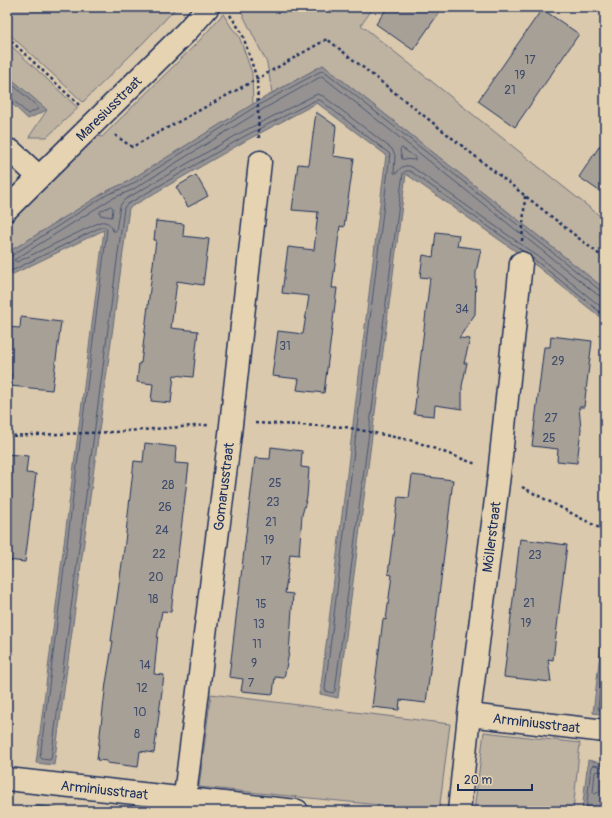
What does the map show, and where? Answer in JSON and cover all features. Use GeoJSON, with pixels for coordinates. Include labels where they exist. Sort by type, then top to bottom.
{"type":"FeatureCollection","features":[{"type":"Feature","properties":{"kind":"street","name":"Maresiusstraat"},"geometry":{"type":"LineString","coordinates":[[7,209],[186,32],[218,9]]}},
{"type":"Feature","properties":{"kind":"street"},"geometry":{"type":"LineString","coordinates":[[7,151],[10,151],[39,177]]}},
{"type":"Feature","properties":{"kind":"street","name":"Gomarusstraat"},"geometry":{"type":"LineString","coordinates":[[184,804],[229,442],[260,162]]}},
{"type":"Feature","properties":{"kind":"street","name":"Möllerstraat"},"geometry":{"type":"LineString","coordinates":[[459,811],[469,715],[499,475],[521,263]]}},
{"type":"Feature","properties":{"kind":"street","name":"Arminiusstraat"},"geometry":{"type":"LineString","coordinates":[[469,715],[605,731]]}},
{"type":"Feature","properties":{"kind":"street","name":"Arminiusstraat"},"geometry":{"type":"LineString","coordinates":[[7,779],[68,785],[184,804],[297,811]]}},
{"type":"Feature","properties":{"kind":"path"},"geometry":{"type":"LineString","coordinates":[[218,9],[242,33],[257,79],[260,162]]}},
{"type":"Feature","properties":{"kind":"path"},"geometry":{"type":"LineString","coordinates":[[7,37],[96,121],[132,147],[257,79],[326,38],[605,259]]}},
{"type":"Feature","properties":{"kind":"path"},"geometry":{"type":"LineString","coordinates":[[521,263],[524,196]]}},
{"type":"Feature","properties":{"kind":"path"},"geometry":{"type":"LineString","coordinates":[[345,427],[384,435]]}},
{"type":"Feature","properties":{"kind":"path"},"geometry":{"type":"LineString","coordinates":[[7,436],[114,432]]}},
{"type":"Feature","properties":{"kind":"shaded area"},"geometry":{"type":"Polygon","coordinates":[[[7,7],[177,7],[83,102],[7,32],[7,7]]]}},
{"type":"Feature","properties":{"kind":"shaded area"},"geometry":{"type":"Polygon","coordinates":[[[239,7],[374,7],[361,25],[605,220],[605,289],[323,65],[272,93],[267,63],[239,7]]]}},
{"type":"Feature","properties":{"kind":"shaded area"},"geometry":{"type":"Polygon","coordinates":[[[223,14],[239,36],[252,73],[253,104],[127,182],[107,191],[7,253],[7,224],[97,136],[102,137],[199,41],[223,14]]]}},
{"type":"Feature","properties":{"kind":"shaded area"},"geometry":{"type":"Polygon","coordinates":[[[7,42],[78,108],[47,137],[29,137],[47,110],[7,75],[7,42]]]}},
{"type":"Feature","properties":{"kind":"shaded area"},"geometry":{"type":"Polygon","coordinates":[[[211,694],[450,724],[439,811],[199,787],[211,694]]]}},
{"type":"Feature","properties":{"kind":"shaded area"},"geometry":{"type":"Polygon","coordinates":[[[484,732],[580,743],[573,811],[474,811],[484,732]]]}},
{"type":"Feature","properties":{"kind":"water"},"geometry":{"type":"Polygon","coordinates":[[[323,65],[605,289],[605,321],[538,267],[406,174],[338,698],[320,694],[386,155],[317,103],[247,140],[129,208],[54,765],[36,763],[104,230],[7,277],[7,253],[107,191],[127,182],[253,104],[323,65]]]}},
{"type":"Feature","properties":{"kind":"water"},"geometry":{"type":"Polygon","coordinates":[[[7,75],[47,110],[28,119],[7,99],[7,75]]]}},
{"type":"Feature","properties":{"kind":"water"},"geometry":{"type":"Polygon","coordinates":[[[605,612],[605,715],[593,713],[605,612]]]}},
{"type":"Feature","properties":{"kind":"water"},"geometry":{"type":"Polygon","coordinates":[[[588,760],[605,764],[602,811],[582,811],[588,760]]]}},
{"type":"Feature","properties":{"kind":"water"},"geometry":{"type":"Polygon","coordinates":[[[35,805],[59,809],[59,811],[34,811],[35,805]]]}},
{"type":"Feature","properties":{"kind":"building"},"geometry":{"type":"Polygon","coordinates":[[[388,7],[443,7],[413,50],[376,24],[388,7]]]}},
{"type":"Feature","properties":{"kind":"building"},"geometry":{"type":"Polygon","coordinates":[[[542,9],[579,34],[515,127],[478,101],[542,9]]]}},
{"type":"Feature","properties":{"kind":"building"},"geometry":{"type":"Polygon","coordinates":[[[316,112],[336,126],[333,156],[354,159],[344,227],[340,226],[332,288],[337,288],[324,393],[297,390],[299,379],[272,376],[278,331],[303,334],[309,296],[282,293],[288,247],[314,250],[318,212],[292,210],[298,164],[309,165],[316,112]]]}},
{"type":"Feature","properties":{"kind":"building"},"geometry":{"type":"Polygon","coordinates":[[[605,138],[605,195],[579,177],[605,138]]]}},
{"type":"Feature","properties":{"kind":"building"},"geometry":{"type":"Polygon","coordinates":[[[196,175],[208,196],[188,207],[176,187],[196,175]]]}},
{"type":"Feature","properties":{"kind":"building"},"geometry":{"type":"Polygon","coordinates":[[[156,221],[184,224],[183,236],[209,239],[203,285],[177,281],[171,328],[198,331],[193,377],[174,375],[171,403],[151,401],[153,384],[137,382],[139,363],[141,363],[156,240],[154,240],[156,221]]]}},
{"type":"Feature","properties":{"kind":"building"},"geometry":{"type":"Polygon","coordinates":[[[436,232],[459,235],[457,246],[481,249],[476,272],[475,314],[459,338],[470,339],[464,363],[467,363],[462,386],[462,409],[435,405],[434,416],[414,414],[430,278],[420,277],[423,255],[433,257],[436,232]]]}},
{"type":"Feature","properties":{"kind":"building"},"geometry":{"type":"Polygon","coordinates":[[[21,317],[61,322],[52,390],[10,386],[11,374],[7,373],[7,327],[20,328],[21,317]]]}},
{"type":"Feature","properties":{"kind":"building"},"geometry":{"type":"Polygon","coordinates":[[[551,336],[592,341],[584,407],[579,407],[581,429],[577,463],[557,461],[558,449],[532,446],[544,347],[550,347],[551,336]]]}},
{"type":"Feature","properties":{"kind":"building"},"geometry":{"type":"Polygon","coordinates":[[[145,443],[176,447],[175,463],[189,464],[171,612],[162,611],[158,633],[154,674],[164,675],[154,753],[140,751],[138,767],[107,763],[107,761],[97,760],[106,683],[113,641],[111,641],[125,542],[134,461],[143,462],[145,443]]]}},
{"type":"Feature","properties":{"kind":"building"},"geometry":{"type":"Polygon","coordinates":[[[271,447],[302,451],[301,467],[309,468],[307,497],[302,515],[299,555],[290,554],[285,593],[293,594],[289,653],[284,678],[275,677],[273,694],[241,691],[243,679],[229,677],[255,458],[270,459],[271,447]]]}},
{"type":"Feature","properties":{"kind":"building"},"geometry":{"type":"Polygon","coordinates":[[[7,454],[28,456],[26,473],[36,474],[25,562],[7,560],[7,454]]]}},
{"type":"Feature","properties":{"kind":"building"},"geometry":{"type":"Polygon","coordinates":[[[412,475],[453,480],[426,703],[400,700],[399,710],[372,707],[383,619],[386,620],[392,575],[388,574],[398,497],[409,498],[412,475]]]}},
{"type":"Feature","properties":{"kind":"building"},"geometry":{"type":"Polygon","coordinates":[[[520,539],[567,545],[553,660],[548,659],[551,682],[504,677],[520,539]]]}}]}
